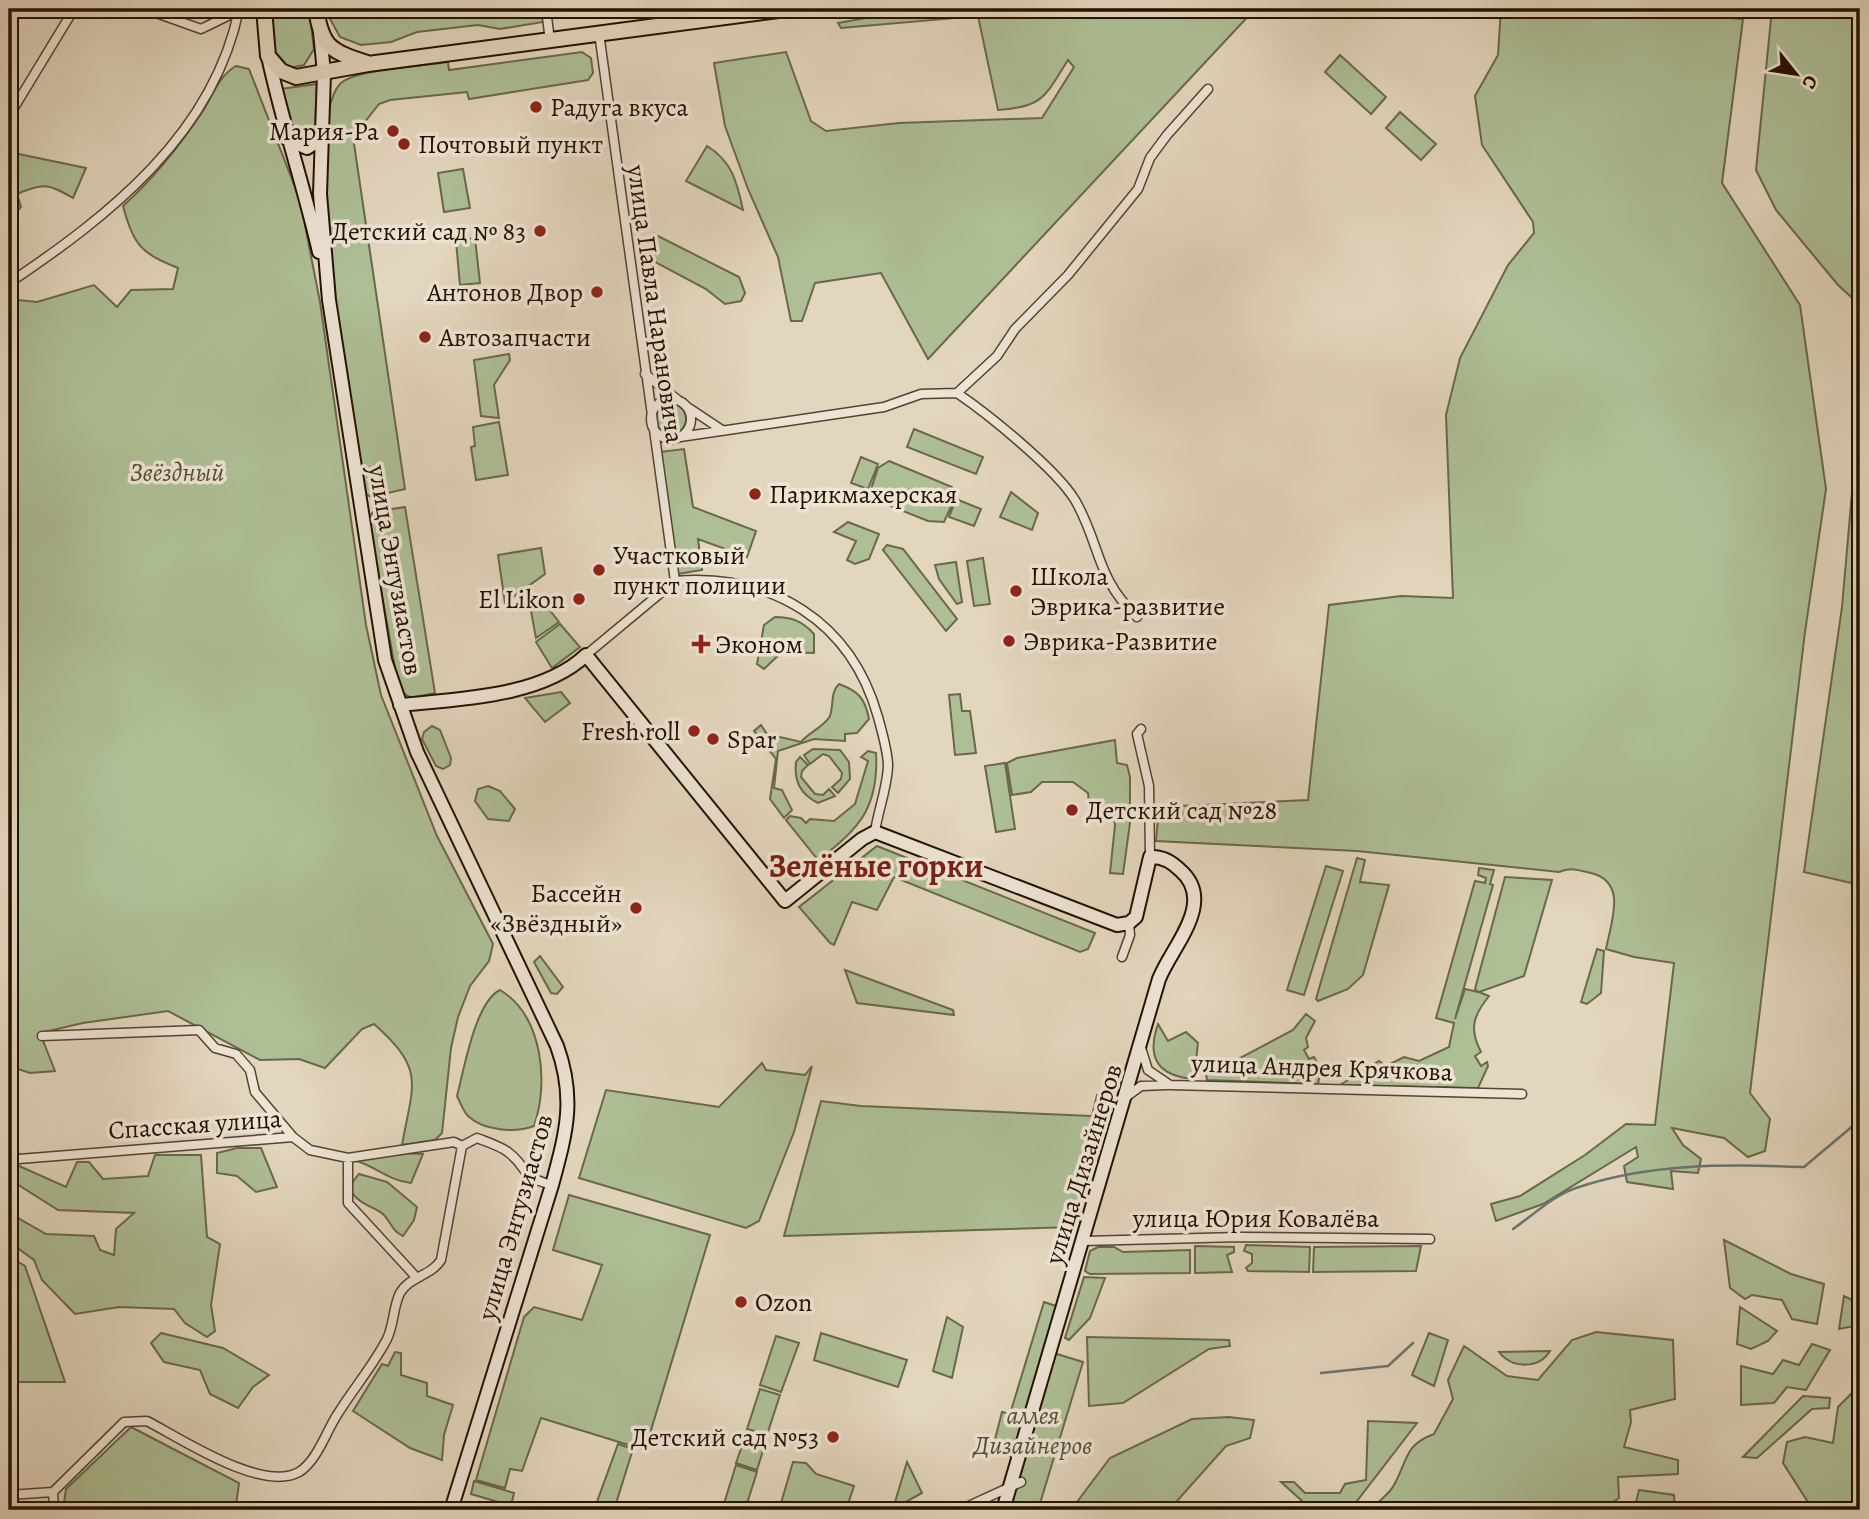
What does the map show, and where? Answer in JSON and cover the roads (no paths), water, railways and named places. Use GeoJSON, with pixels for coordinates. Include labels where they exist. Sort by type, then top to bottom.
{"type":"FeatureCollection","features":[{"type":"Feature","properties":{"kind":"main road"},"geometry":{"type":"LineString","coordinates":[[264,9],[268,56],[288,76],[786,9]]}},
{"type":"Feature","properties":{"kind":"main road"},"geometry":{"type":"LineString","coordinates":[[316,9],[320,32],[333,50],[368,64]]}},
{"type":"Feature","properties":{"kind":"main road","name":"улица Энтузиастов"},"geometry":{"type":"LineString","coordinates":[[320,32],[324,73],[320,194],[330,300],[379,634],[417,752],[562,1060],[569,1113],[552,1185],[451,1510]]}},
{"type":"Feature","properties":{"kind":"main road","name":"улица Энтузиастов"},"geometry":{"type":"LineString","coordinates":[[268,56],[330,300]]}},
{"type":"Feature","properties":{"kind":"main road"},"geometry":{"type":"LineString","coordinates":[[287,139],[307,148],[319,140],[321,133]]}},
{"type":"Feature","properties":{"kind":"main road"},"geometry":{"type":"LineString","coordinates":[[400,705],[540,684],[562,674],[586,654],[785,901],[862,839],[875,832],[1117,925],[1129,923],[1136,917],[1150,857]]}},
{"type":"Feature","properties":{"kind":"main road","name":"улица Дизайнеров"},"geometry":{"type":"LineString","coordinates":[[1003,1510],[1015,1485],[1164,966],[1192,917],[1195,904],[1194,891],[1186,875],[1163,858],[1150,857]]}},
{"type":"Feature","properties":{"kind":"street"},"geometry":{"type":"LineString","coordinates":[[9,116],[74,9]]}},
{"type":"Feature","properties":{"kind":"street"},"geometry":{"type":"LineString","coordinates":[[145,9],[201,29],[239,10]]}},
{"type":"Feature","properties":{"kind":"street"},"geometry":{"type":"LineString","coordinates":[[546,9],[550,41]]}},
{"type":"Feature","properties":{"kind":"street"},"geometry":{"type":"LineString","coordinates":[[9,283],[106,214],[164,157],[209,89],[229,45],[239,10]]}},
{"type":"Feature","properties":{"kind":"street","name":"улица Павла Нарановича"},"geometry":{"type":"LineString","coordinates":[[599,33],[675,581]]}},
{"type":"Feature","properties":{"kind":"street"},"geometry":{"type":"LineString","coordinates":[[957,393],[997,356],[1015,329],[1068,275],[1138,189],[1150,158],[1167,135],[1208,89]]}},
{"type":"Feature","properties":{"kind":"street"},"geometry":{"type":"LineString","coordinates":[[645,374],[722,430]]}},
{"type":"Feature","properties":{"kind":"street"},"geometry":{"type":"LineString","coordinates":[[654,439],[884,407],[921,394],[957,393],[983,411],[1074,499],[1105,577],[1117,598],[1137,617]]}},
{"type":"Feature","properties":{"kind":"street"},"geometry":{"type":"LineString","coordinates":[[666,439],[655,431],[651,423],[652,411],[659,403],[670,399],[683,404],[690,423],[680,437]]}},
{"type":"Feature","properties":{"kind":"street"},"geometry":{"type":"LineString","coordinates":[[586,654],[675,581],[716,580],[761,590],[796,604],[819,619],[846,649],[869,684],[885,743],[887,774],[875,832]]}},
{"type":"Feature","properties":{"kind":"street"},"geometry":{"type":"LineString","coordinates":[[1141,729],[1137,734],[1151,806],[1150,857]]}},
{"type":"Feature","properties":{"kind":"street"},"geometry":{"type":"LineString","coordinates":[[1122,957],[1130,935],[1129,923]]}},
{"type":"Feature","properties":{"kind":"street"},"geometry":{"type":"LineString","coordinates":[[42,1036],[199,1030],[215,1048],[236,1054],[250,1070],[255,1091],[293,1137]]}},
{"type":"Feature","properties":{"kind":"street","name":"улица Андрея Крячкова"},"geometry":{"type":"LineString","coordinates":[[1141,1048],[1148,1070],[1170,1085],[1522,1094]]}},
{"type":"Feature","properties":{"kind":"street"},"geometry":{"type":"LineString","coordinates":[[1126,1097],[1141,1086],[1170,1085]]}},
{"type":"Feature","properties":{"kind":"street","name":"Спасская улица"},"geometry":{"type":"LineString","coordinates":[[9,1154],[19,1159],[293,1137],[310,1150],[348,1158],[454,1142],[462,1146],[477,1138],[508,1153],[528,1178],[552,1185]]}},
{"type":"Feature","properties":{"kind":"street"},"geometry":{"type":"LineString","coordinates":[[9,1495],[53,1492],[124,1422],[139,1419],[246,1472],[279,1478],[298,1472],[312,1458],[338,1413],[379,1355],[389,1334],[400,1293],[417,1278],[433,1270],[441,1260],[462,1146]]}},
{"type":"Feature","properties":{"kind":"street"},"geometry":{"type":"LineString","coordinates":[[348,1158],[348,1203],[417,1278]]}},
{"type":"Feature","properties":{"kind":"street","name":"улица Юрия Ковалёва"},"geometry":{"type":"LineString","coordinates":[[1083,1241],[1240,1237],[1430,1239]]}},
{"type":"Feature","properties":{"kind":"street"},"geometry":{"type":"LineString","coordinates":[[960,1510],[1015,1485]]}},
{"type":"Feature","properties":{"kind":"street"},"geometry":{"type":"LineString","coordinates":[[53,1492],[54,1510]]}},
{"type":"Feature","properties":{"kind":"waterway"},"geometry":{"type":"LineString","coordinates":[[1856,9],[1860,56]]}},
{"type":"Feature","properties":{"kind":"waterway"},"geometry":{"type":"LineString","coordinates":[[1513,1229],[1568,1191],[1632,1174],[1689,1167],[1804,1167],[1854,1125],[1860,1124]]}},
{"type":"Feature","properties":{"kind":"waterway"},"geometry":{"type":"LineString","coordinates":[[1321,1373],[1388,1366],[1413,1343]]}},
{"type":"Feature","properties":{"kind":"place","name":"Радуга вкуса"},"geometry":{"type":"Point","coordinates":[536,107]}},
{"type":"Feature","properties":{"kind":"place","name":"Мария-Ра"},"geometry":{"type":"Point","coordinates":[393,131]}},
{"type":"Feature","properties":{"kind":"place","name":"Почтовый пункт"},"geometry":{"type":"Point","coordinates":[404,144]}},
{"type":"Feature","properties":{"kind":"place","name":"Детский сад № 83"},"geometry":{"type":"Point","coordinates":[540,231]}},
{"type":"Feature","properties":{"kind":"place","name":"Антонов Двор"},"geometry":{"type":"Point","coordinates":[597,292]}},
{"type":"Feature","properties":{"kind":"place","name":"Автозапчасти"},"geometry":{"type":"Point","coordinates":[425,337]}},
{"type":"Feature","properties":{"kind":"place","name":"Парикмахерская"},"geometry":{"type":"Point","coordinates":[755,494]}},
{"type":"Feature","properties":{"kind":"place","name":"Участковый пункт полиции"},"geometry":{"type":"Point","coordinates":[599,570]}},
{"type":"Feature","properties":{"kind":"place","name":"Школа Эврика-развитие"},"geometry":{"type":"Point","coordinates":[1016,591]}},
{"type":"Feature","properties":{"kind":"place","name":"El Likon"},"geometry":{"type":"Point","coordinates":[579,599]}},
{"type":"Feature","properties":{"kind":"place","name":"Эврика-Развитие"},"geometry":{"type":"Point","coordinates":[1009,641]}},
{"type":"Feature","properties":{"kind":"place","name":"Эконом"},"geometry":{"type":"Point","coordinates":[701,644]}},
{"type":"Feature","properties":{"kind":"place","name":"Fresh roll"},"geometry":{"type":"Point","coordinates":[694,731]}},
{"type":"Feature","properties":{"kind":"place","name":"Spar"},"geometry":{"type":"Point","coordinates":[713,739]}},
{"type":"Feature","properties":{"kind":"place","name":"Детский сад №28"},"geometry":{"type":"Point","coordinates":[1072,810]}},
{"type":"Feature","properties":{"kind":"place","name":"Бассейн «Звёздный»"},"geometry":{"type":"Point","coordinates":[636,908]}},
{"type":"Feature","properties":{"kind":"place","name":"Ozon"},"geometry":{"type":"Point","coordinates":[741,1302]}},
{"type":"Feature","properties":{"kind":"place","name":"Детский сад №53"},"geometry":{"type":"Point","coordinates":[833,1437]}},
{"type":"Feature","properties":{"kind":"district","name":"Зелёные горки"},"geometry":{"type":"Point","coordinates":[876,865]}},
{"type":"Feature","properties":{"kind":"park label","name":"Звёздный"},"geometry":{"type":"Point","coordinates":[177,472]}},
{"type":"Feature","properties":{"kind":"park label","name":"аллея Дизайнеров"},"geometry":{"type":"Point","coordinates":[1033,1430]}}]}
